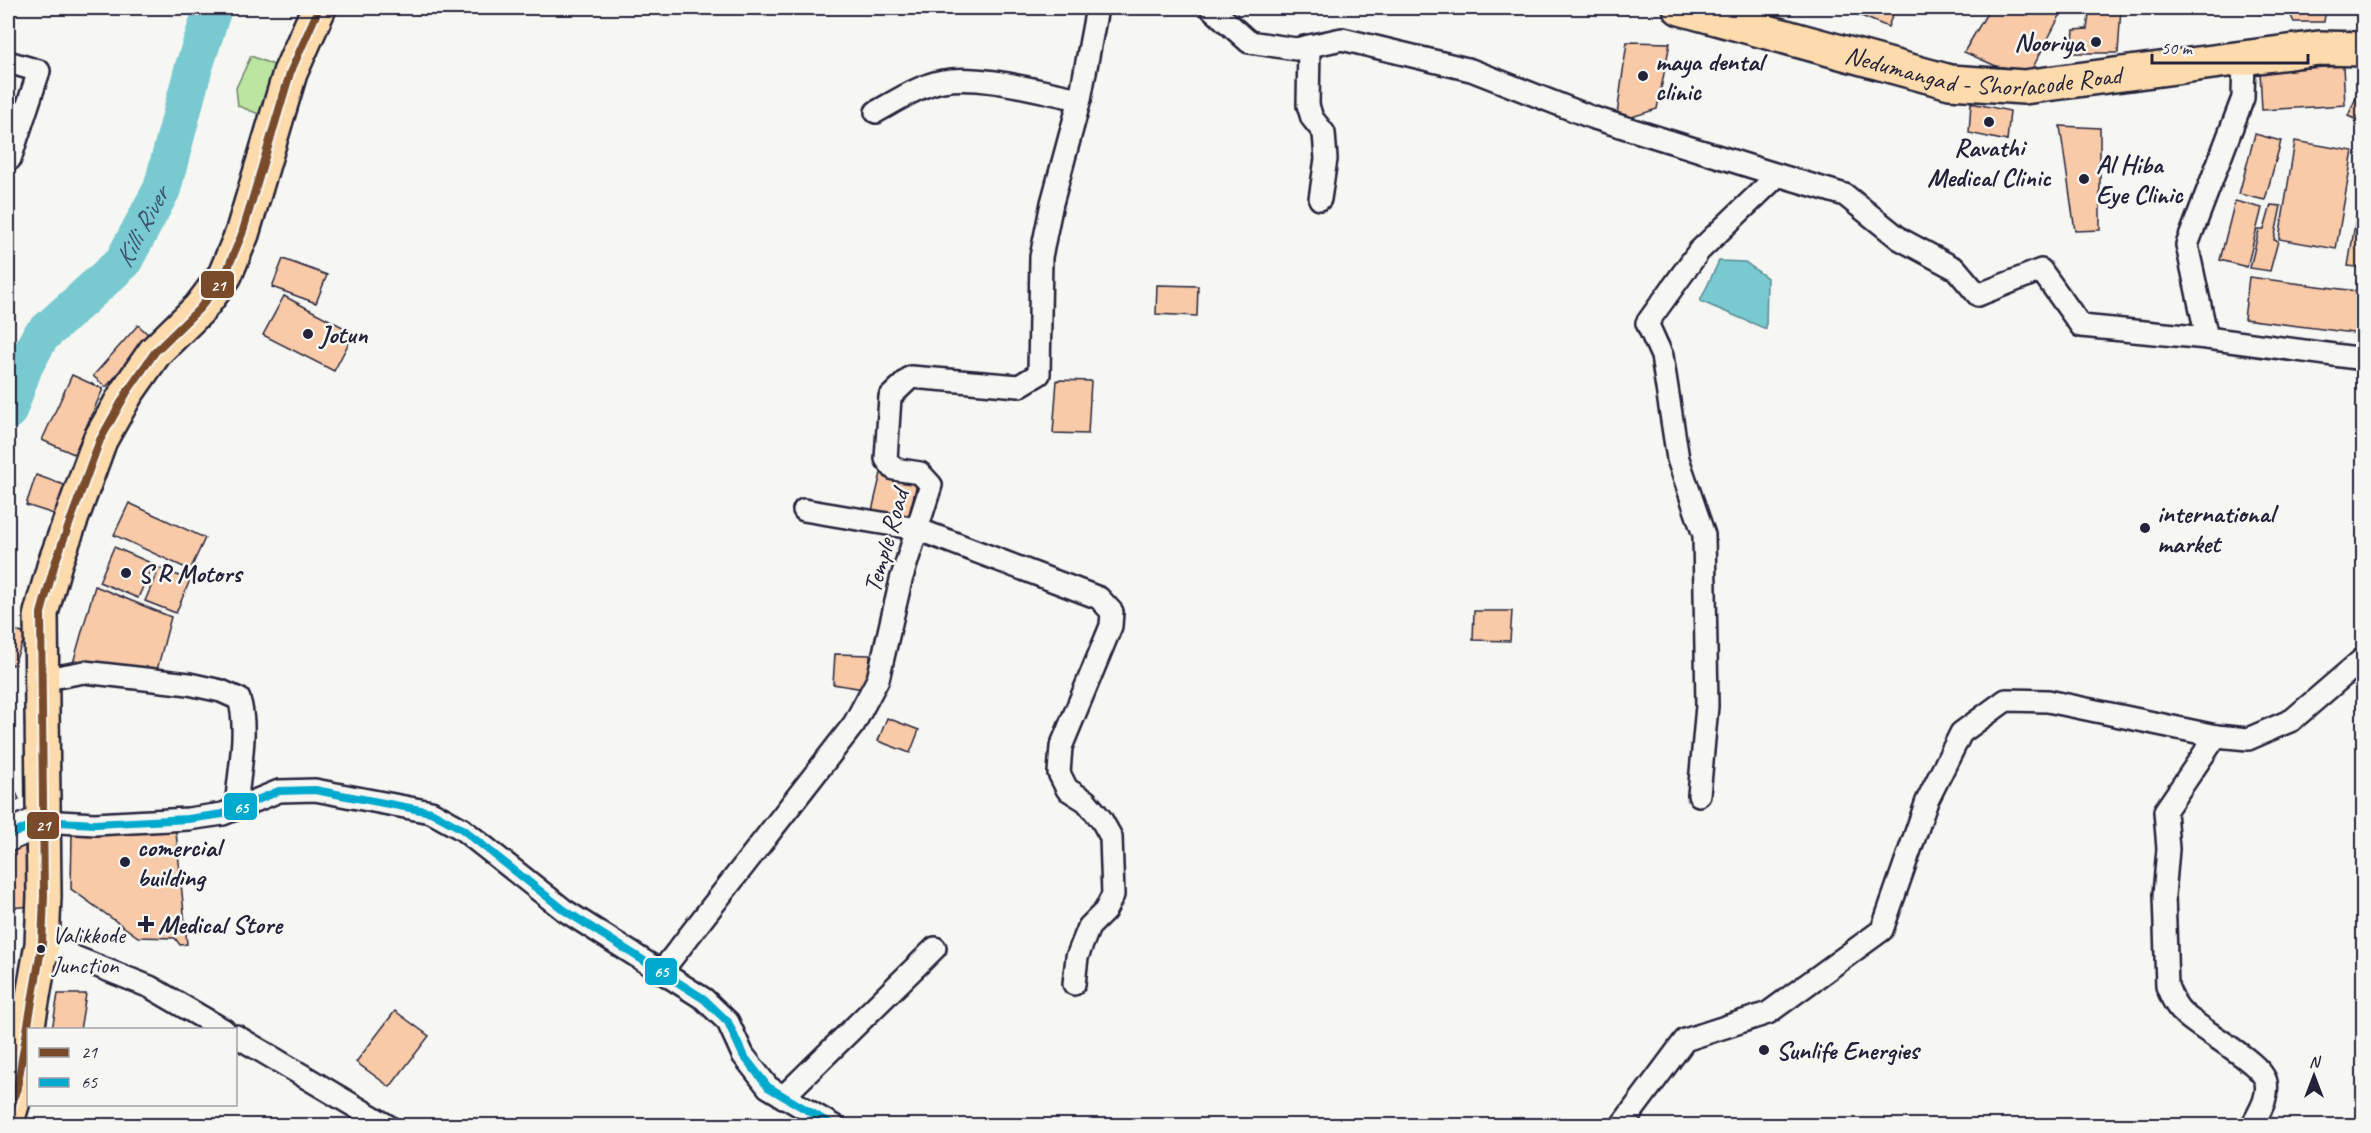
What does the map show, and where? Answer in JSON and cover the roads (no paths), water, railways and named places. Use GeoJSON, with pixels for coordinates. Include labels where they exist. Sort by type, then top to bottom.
{"type":"FeatureCollection","features":[{"type":"Feature","properties":{"kind":"main road"},"geometry":{"type":"LineString","coordinates":[[27,1028],[42,944],[44,896],[41,821],[41,613],[55,563],[100,440],[127,392],[155,352],[201,308],[225,275],[242,234],[290,73],[319,8]]}},
{"type":"Feature","properties":{"kind":"main road","name":"Nedumangad - Shorlacode Road"},"geometry":{"type":"LineString","coordinates":[[1680,8],[1950,82],[2024,87],[2319,48],[2364,49]]}},
{"type":"Feature","properties":{"kind":"main road"},"geometry":{"type":"LineString","coordinates":[[8,836],[41,821]]}},
{"type":"Feature","properties":{"kind":"main road"},"geometry":{"type":"LineString","coordinates":[[8,1118],[17,1088],[27,1030]]}},
{"type":"Feature","properties":{"kind":"street","name":"Temple Road"},"geometry":{"type":"LineString","coordinates":[[661,972],[854,724],[878,679],[901,580],[931,485],[920,473],[894,469],[886,459],[890,397],[911,377],[1019,386],[1039,374],[1041,257],[1052,203],[1080,99],[1097,8]]}},
{"type":"Feature","properties":{"kind":"street"},"geometry":{"type":"LineString","coordinates":[[1211,8],[1249,42],[1296,49],[1342,39],[1471,70],[1591,117],[1845,195],[1900,239],[1956,269],[1978,295],[2041,270],[2081,326],[2207,338],[2364,359]]}},
{"type":"Feature","properties":{"kind":"street"},"geometry":{"type":"LineString","coordinates":[[1309,46],[1308,105],[1311,118],[1324,133],[1326,159],[1320,199]]}},
{"type":"Feature","properties":{"kind":"street"},"geometry":{"type":"LineString","coordinates":[[2207,338],[2187,245],[2243,99],[2244,57]]}},
{"type":"Feature","properties":{"kind":"street"},"geometry":{"type":"LineString","coordinates":[[8,62],[39,71],[10,159],[8,158]]}},
{"type":"Feature","properties":{"kind":"street"},"geometry":{"type":"LineString","coordinates":[[876,112],[902,97],[943,81],[988,81],[1080,99]]}},
{"type":"Feature","properties":{"kind":"street"},"geometry":{"type":"LineString","coordinates":[[1699,795],[1707,706],[1704,535],[1678,459],[1662,356],[1647,323],[1699,251],[1778,175]]}},
{"type":"Feature","properties":{"kind":"street"},"geometry":{"type":"LineString","coordinates":[[804,510],[917,529],[1099,598],[1112,612],[1111,626],[1061,747],[1059,773],[1067,789],[1086,801],[1101,819],[1111,837],[1113,895],[1106,911],[1089,927],[1077,957],[1074,984]]}},
{"type":"Feature","properties":{"kind":"street"},"geometry":{"type":"LineString","coordinates":[[1622,1125],[1685,1041],[1768,1012],[1882,930],[1927,801],[1961,733],[2006,700],[2048,701],[2216,736],[2248,739],[2292,720],[2364,658]]}},
{"type":"Feature","properties":{"kind":"street"},"geometry":{"type":"LineString","coordinates":[[41,680],[84,672],[189,684],[221,691],[239,699],[242,708],[242,732],[236,809]]}},
{"type":"Feature","properties":{"kind":"street"},"geometry":{"type":"LineString","coordinates":[[2216,736],[2165,811],[2168,849],[2164,895],[2167,986],[2172,999],[2184,1014],[2256,1067],[2266,1080],[2266,1098],[2252,1125]]}},
{"type":"Feature","properties":{"kind":"street"},"geometry":{"type":"LineString","coordinates":[[41,821],[94,824],[188,819],[236,809],[279,791],[315,790],[430,812],[462,829],[564,910],[704,999],[728,1022],[743,1055],[768,1087],[834,1125]]}},
{"type":"Feature","properties":{"kind":"street"},"geometry":{"type":"LineString","coordinates":[[42,944],[150,987],[222,1028]]}},
{"type":"Feature","properties":{"kind":"street"},"geometry":{"type":"LineString","coordinates":[[783,1097],[935,948]]}},
{"type":"Feature","properties":{"kind":"street"},"geometry":{"type":"LineString","coordinates":[[237,1037],[388,1125]]}},
{"type":"Feature","properties":{"kind":"water"},"geometry":{"type":"Polygon","coordinates":[[[1719,261],[1745,262],[1767,278],[1766,329],[1700,301],[1719,261]]]}},
{"type":"Feature","properties":{"kind":"waterway","name":"Killi River"},"geometry":{"type":"LineString","coordinates":[[8,411],[24,366],[40,337],[123,262],[162,189],[193,70],[213,8]]}},
{"type":"Feature","properties":{"kind":"place","name":"Nooriya"},"geometry":{"type":"Point","coordinates":[2096,42]}},
{"type":"Feature","properties":{"kind":"place","name":"maya dental clinic"},"geometry":{"type":"Point","coordinates":[1643,76]}},
{"type":"Feature","properties":{"kind":"place","name":"Ravathi Medical Clinic"},"geometry":{"type":"Point","coordinates":[1989,122]}},
{"type":"Feature","properties":{"kind":"place","name":"Al Hiba Eye Clinic"},"geometry":{"type":"Point","coordinates":[2084,179]}},
{"type":"Feature","properties":{"kind":"place","name":"Jotun"},"geometry":{"type":"Point","coordinates":[308,334]}},
{"type":"Feature","properties":{"kind":"place","name":"international market"},"geometry":{"type":"Point","coordinates":[2145,528]}},
{"type":"Feature","properties":{"kind":"place","name":"S R Motors"},"geometry":{"type":"Point","coordinates":[126,573]}},
{"type":"Feature","properties":{"kind":"place","name":"comercial building"},"geometry":{"type":"Point","coordinates":[125,862]}},
{"type":"Feature","properties":{"kind":"place","name":"Medical Store"},"geometry":{"type":"Point","coordinates":[146,924]}},
{"type":"Feature","properties":{"kind":"place","name":"Valikkode Junction"},"geometry":{"type":"Point","coordinates":[41,949]}},
{"type":"Feature","properties":{"kind":"place","name":"Sunlife Energies"},"geometry":{"type":"Point","coordinates":[1764,1050]}}]}
